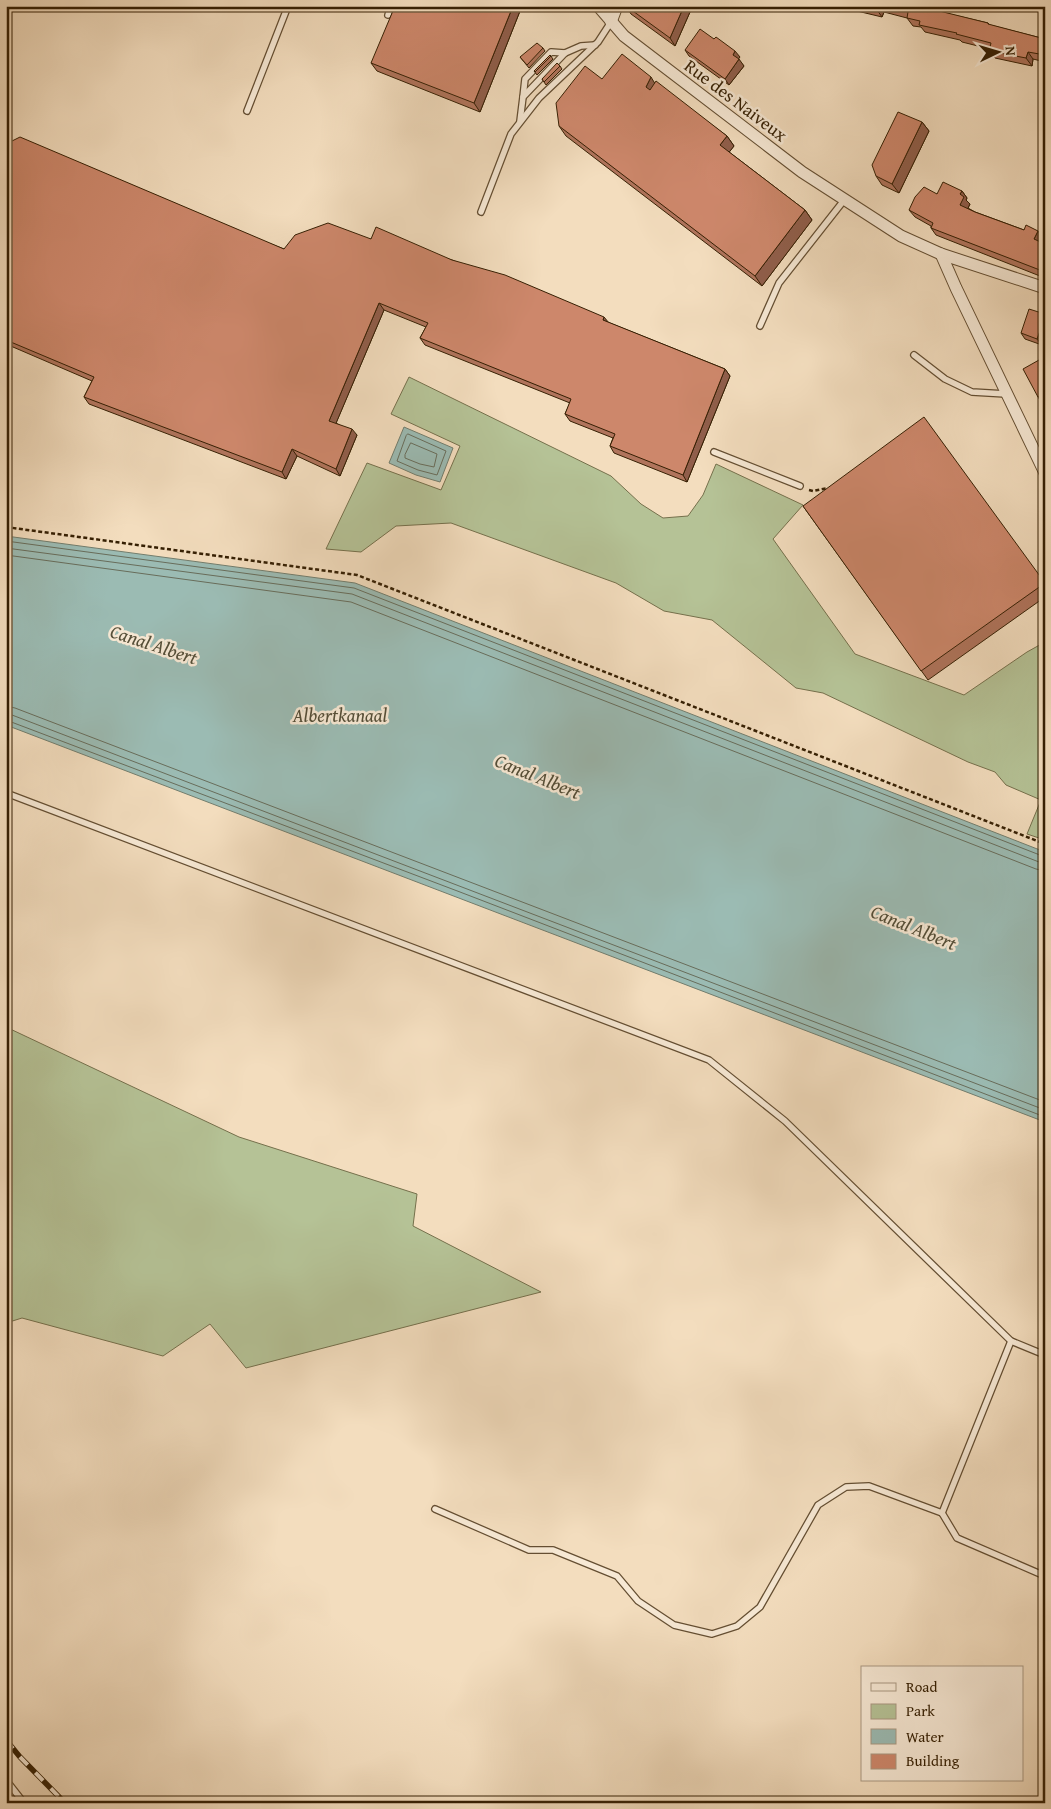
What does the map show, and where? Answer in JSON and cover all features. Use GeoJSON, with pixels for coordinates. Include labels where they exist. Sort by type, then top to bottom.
{"type":"FeatureCollection","features":[{"type":"Feature","properties":{"kind":"street","name":"Rue des Naiveux"},"geometry":{"type":"LineString","coordinates":[[598,6],[624,36],[775,152],[802,172],[901,236],[941,254],[1045,288]]}},
{"type":"Feature","properties":{"kind":"street"},"geometry":{"type":"LineString","coordinates":[[611,22],[617,6]]}},
{"type":"Feature","properties":{"kind":"street"},"geometry":{"type":"LineString","coordinates":[[941,254],[1045,473]]}},
{"type":"Feature","properties":{"kind":"lane"},"geometry":{"type":"LineString","coordinates":[[247,111],[288,6]]}},
{"type":"Feature","properties":{"kind":"lane"},"geometry":{"type":"LineString","coordinates":[[385,6],[388,15],[391,6]]}},
{"type":"Feature","properties":{"kind":"lane"},"geometry":{"type":"LineString","coordinates":[[481,212],[511,134],[539,98],[594,46],[611,22]]}},
{"type":"Feature","properties":{"kind":"lane"},"geometry":{"type":"LineString","coordinates":[[520,121],[525,79],[551,52],[564,53],[582,46],[594,46]]}},
{"type":"Feature","properties":{"kind":"lane"},"geometry":{"type":"LineString","coordinates":[[524,97],[564,53]]}},
{"type":"Feature","properties":{"kind":"lane"},"geometry":{"type":"LineString","coordinates":[[760,326],[779,284],[845,199]]}},
{"type":"Feature","properties":{"kind":"lane"},"geometry":{"type":"LineString","coordinates":[[914,355],[945,379],[972,392],[1006,394]]}},
{"type":"Feature","properties":{"kind":"lane"},"geometry":{"type":"LineString","coordinates":[[714,452],[800,486]]}},
{"type":"Feature","properties":{"kind":"lane"},"geometry":{"type":"LineString","coordinates":[[6,793],[709,1060],[785,1122],[1011,1341],[1045,1356]]}},
{"type":"Feature","properties":{"kind":"lane"},"geometry":{"type":"LineString","coordinates":[[942,1513],[1011,1341]]}},
{"type":"Feature","properties":{"kind":"lane"},"geometry":{"type":"LineString","coordinates":[[435,1509],[530,1550],[553,1550],[617,1576],[638,1601],[674,1625],[712,1634],[737,1626],[760,1607],[818,1505],[846,1487],[869,1486],[942,1513],[957,1538],[1045,1576]]}},
{"type":"Feature","properties":{"kind":"lane"},"geometry":{"type":"LineString","coordinates":[[6,1780],[24,1803]]}},
{"type":"Feature","properties":{"kind":"path"},"geometry":{"type":"LineString","coordinates":[[807,489],[813,491],[828,488]]}},
{"type":"Feature","properties":{"kind":"path"},"geometry":{"type":"LineString","coordinates":[[6,527],[357,575],[1045,844]]}},
{"type":"Feature","properties":{"kind":"green space"},"geometry":{"type":"Polygon","coordinates":[[[409,377],[611,476],[641,504],[663,518],[688,516],[703,495],[716,464],[803,505],[773,539],[855,654],[964,695],[1045,642],[1045,840],[1027,834],[1041,800],[1006,785],[995,772],[968,762],[823,693],[796,688],[712,620],[664,611],[616,583],[451,523],[396,526],[361,552],[326,549],[367,463],[441,490],[460,446],[391,414],[409,377]]]}},
{"type":"Feature","properties":{"kind":"green space"},"geometry":{"type":"Polygon","coordinates":[[[6,1027],[239,1137],[417,1194],[413,1226],[541,1292],[246,1368],[210,1324],[163,1356],[22,1318],[6,1323],[6,1027]]]}},
{"type":"Feature","properties":{"kind":"water"},"geometry":{"type":"Polygon","coordinates":[[[404,427],[453,448],[440,482],[416,475],[389,463],[404,427]]]}},
{"type":"Feature","properties":{"kind":"water","name":"Albertkanaal"},"geometry":{"type":"Polygon","coordinates":[[[6,536],[355,583],[1045,852],[1045,1122],[6,725],[6,536]]]}},
{"type":"Feature","properties":{"kind":"building"},"geometry":{"type":"Polygon","coordinates":[[[395,6],[513,6],[474,103],[371,63],[395,6]]]}},
{"type":"Feature","properties":{"kind":"building"},"geometry":{"type":"Polygon","coordinates":[[[626,6],[684,6],[670,38],[626,6]]]}},
{"type":"Feature","properties":{"kind":"building"},"geometry":{"type":"Polygon","coordinates":[[[862,6],[878,6],[877,10],[862,6]]]}},
{"type":"Feature","properties":{"kind":"building"},"geometry":{"type":"Polygon","coordinates":[[[885,6],[923,6],[1045,39],[1045,55],[1028,52],[1026,58],[989,51],[991,43],[919,25],[920,21],[907,18],[908,12],[885,6]]]}},
{"type":"Feature","properties":{"kind":"building"},"geometry":{"type":"Polygon","coordinates":[[[700,29],[714,39],[716,37],[735,51],[733,55],[739,59],[725,79],[685,50],[700,29]]]}},
{"type":"Feature","properties":{"kind":"building"},"geometry":{"type":"Polygon","coordinates":[[[537,43],[543,48],[527,65],[520,57],[537,43]]]}},
{"type":"Feature","properties":{"kind":"building"},"geometry":{"type":"Polygon","coordinates":[[[622,54],[651,77],[646,87],[650,90],[656,81],[727,136],[720,145],[805,210],[755,276],[559,126],[556,103],[585,66],[602,79],[622,54]]]}},
{"type":"Feature","properties":{"kind":"building"},"geometry":{"type":"Polygon","coordinates":[[[551,56],[535,72],[534,71],[551,56]]]}},
{"type":"Feature","properties":{"kind":"building"},"geometry":{"type":"Polygon","coordinates":[[[557,63],[560,66],[544,82],[542,79],[557,63]]]}},
{"type":"Feature","properties":{"kind":"building"},"geometry":{"type":"Polygon","coordinates":[[[898,112],[922,122],[892,184],[876,176],[872,165],[898,112]]]}},
{"type":"Feature","properties":{"kind":"building"},"geometry":{"type":"Polygon","coordinates":[[[20,137],[284,249],[295,235],[328,223],[371,239],[376,227],[452,260],[505,275],[604,317],[603,320],[725,369],[683,475],[610,446],[615,434],[565,414],[571,399],[420,338],[428,323],[379,303],[329,421],[352,429],[336,469],[292,449],[282,472],[84,397],[94,377],[6,340],[6,144],[20,137]]]}},
{"type":"Feature","properties":{"kind":"building"},"geometry":{"type":"Polygon","coordinates":[[[943,182],[962,191],[960,194],[964,197],[960,205],[1024,230],[1026,225],[1038,231],[1034,239],[1045,244],[1045,272],[931,228],[933,223],[909,210],[915,197],[924,187],[937,194],[943,182]]]}},
{"type":"Feature","properties":{"kind":"building"},"geometry":{"type":"Polygon","coordinates":[[[1029,309],[1045,314],[1037,339],[1021,333],[1029,309]]]}},
{"type":"Feature","properties":{"kind":"building"},"geometry":{"type":"Polygon","coordinates":[[[1039,360],[1045,360],[1045,395],[1042,394],[1038,397],[1023,369],[1039,360]]]}},
{"type":"Feature","properties":{"kind":"building"},"geometry":{"type":"Polygon","coordinates":[[[924,417],[1045,583],[921,671],[803,506],[924,417]]]}},
{"type":"Feature","properties":{"kind":"railway"},"geometry":{"type":"LineString","coordinates":[[6,1740],[65,1803]]}},
{"type":"Feature","properties":{"kind":"water label","name":"Canal Albert"},"geometry":{"type":"Point","coordinates":[154,644]}},
{"type":"Feature","properties":{"kind":"water label","name":"Canal Albert"},"geometry":{"type":"Point","coordinates":[538,776]}},
{"type":"Feature","properties":{"kind":"water label","name":"Canal Albert"},"geometry":{"type":"Point","coordinates":[914,927]}}]}
